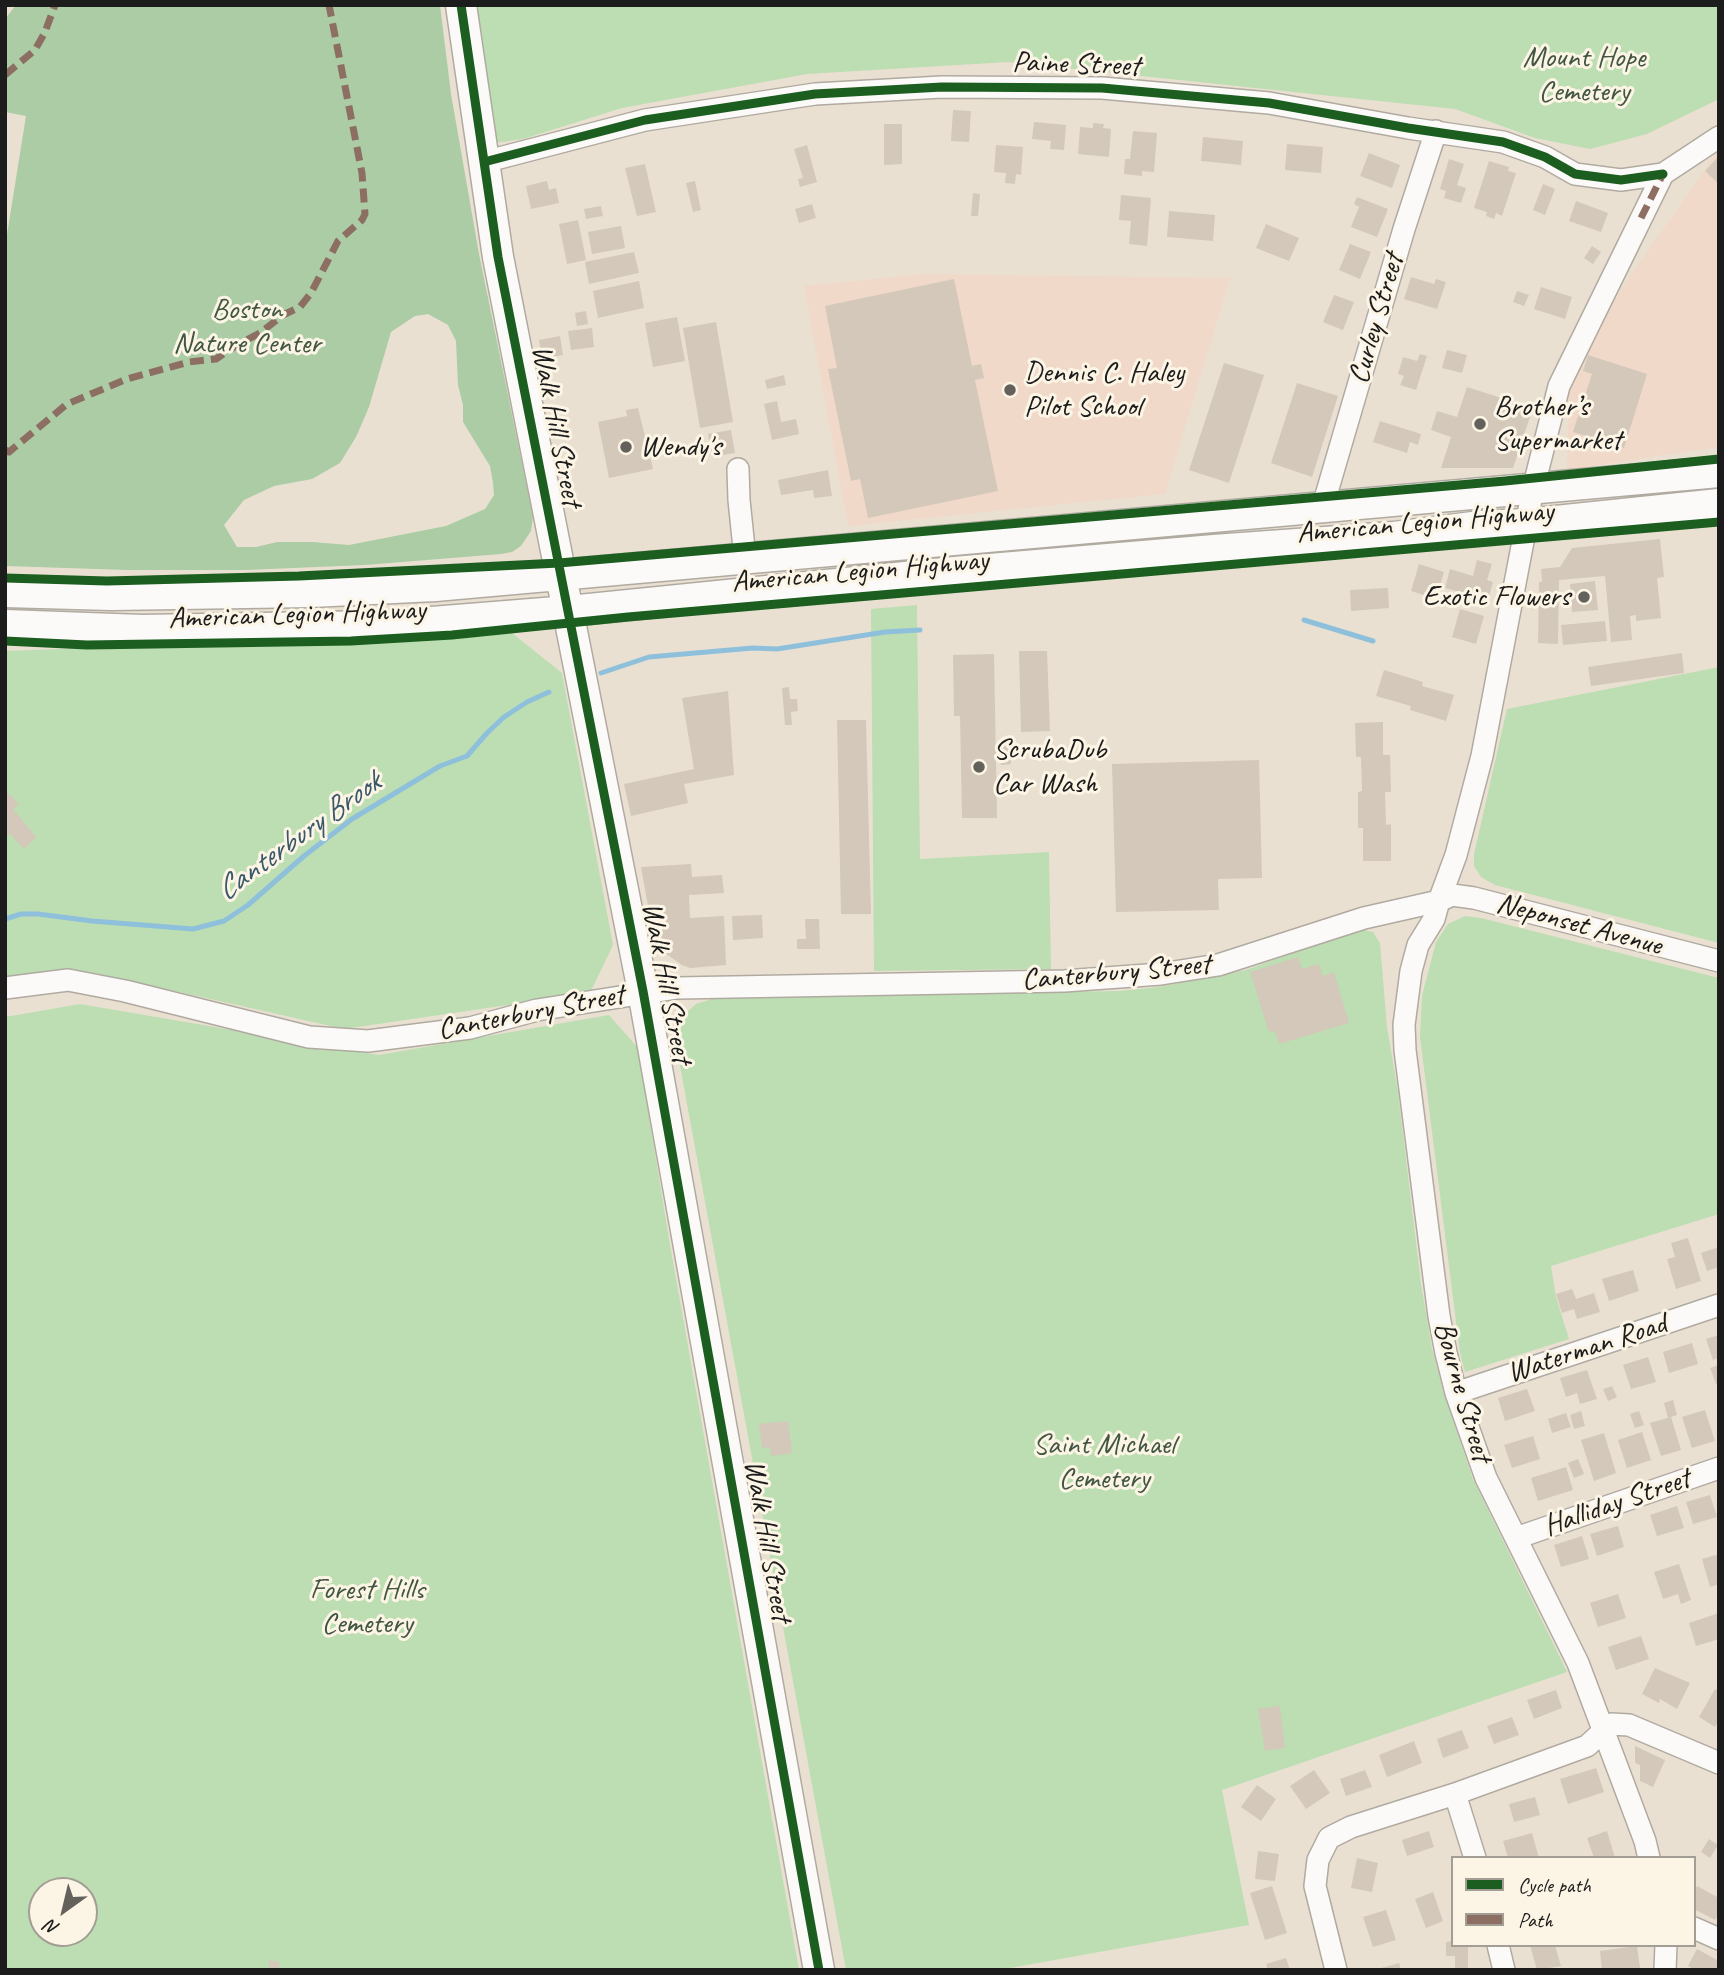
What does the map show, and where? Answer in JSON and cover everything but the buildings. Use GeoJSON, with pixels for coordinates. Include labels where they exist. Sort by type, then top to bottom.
{"type":"FeatureCollection","features":[{"type":"Feature","properties":{"kind":"main road","name":"Walk Hill Street"},"geometry":{"type":"LineString","coordinates":[[461,5],[498,257],[643,992],[819,1970]]}},
{"type":"Feature","properties":{"kind":"main road","name":"American Legion Highway"},"geometry":{"type":"LineString","coordinates":[[5,592],[111,595],[311,592],[435,586],[1719,472]]}},
{"type":"Feature","properties":{"kind":"main road","name":"American Legion Highway"},"geometry":{"type":"LineString","coordinates":[[5,625],[142,630],[382,626],[569,611],[955,572],[1394,537],[1481,526],[1527,524],[1719,504]]}},
{"type":"Feature","properties":{"kind":"street","name":"Paine Street"},"geometry":{"type":"LineString","coordinates":[[484,162],[645,120],[815,94],[942,87],[1102,88],[1238,99],[1503,142],[1545,157],[1575,174],[1620,180],[1663,174]]}},
{"type":"Feature","properties":{"kind":"street","name":"Curley Street"},"geometry":{"type":"LineString","coordinates":[[1322,509],[1404,229],[1436,131]]}},
{"type":"Feature","properties":{"kind":"street"},"geometry":{"type":"LineString","coordinates":[[1439,901],[1457,855],[1482,756],[1533,489],[1559,386],[1663,174],[1719,137]]}},
{"type":"Feature","properties":{"kind":"street"},"geometry":{"type":"LineString","coordinates":[[738,469],[738,500],[745,558]]}},
{"type":"Feature","properties":{"kind":"street","name":"Neponset Avenue"},"geometry":{"type":"LineString","coordinates":[[1439,901],[1452,895],[1466,896],[1719,961]]}},
{"type":"Feature","properties":{"kind":"street","name":"Canterbury Street"},"geometry":{"type":"LineString","coordinates":[[5,988],[68,981],[125,992],[309,1037],[368,1041],[470,1028],[537,1010],[643,992],[712,986],[1064,981],[1151,976],[1219,965],[1364,918],[1439,901]]}},
{"type":"Feature","properties":{"kind":"street","name":"Bourne Street"},"geometry":{"type":"LineString","coordinates":[[1439,901],[1434,919],[1418,945],[1413,962],[1405,1010],[1404,1037],[1442,1334],[1456,1393],[1479,1460],[1572,1650],[1604,1730],[1649,1856]]}},
{"type":"Feature","properties":{"kind":"street","name":"Waterman Road"},"geometry":{"type":"LineString","coordinates":[[1456,1393],[1719,1305]]}},
{"type":"Feature","properties":{"kind":"street","name":"Halliday Street"},"geometry":{"type":"LineString","coordinates":[[1516,1538],[1719,1468]]}},
{"type":"Feature","properties":{"kind":"street"},"geometry":{"type":"LineString","coordinates":[[1336,1970],[1315,1886],[1318,1860],[1329,1838],[1351,1827],[1455,1794],[1587,1746],[1611,1724],[1629,1725],[1719,1763]]}},
{"type":"Feature","properties":{"kind":"street"},"geometry":{"type":"LineString","coordinates":[[1455,1794],[1474,1856]]}},
{"type":"Feature","properties":{"kind":"street"},"geometry":{"type":"LineString","coordinates":[[1696,1929],[1719,1939]]}},
{"type":"Feature","properties":{"kind":"street"},"geometry":{"type":"LineString","coordinates":[[1498,1947],[1504,1970]]}},
{"type":"Feature","properties":{"kind":"street"},"geometry":{"type":"LineString","coordinates":[[1665,1970],[1666,1947]]}},
{"type":"Feature","properties":{"kind":"shaded area"},"geometry":{"type":"Polygon","coordinates":[[[1719,149],[1719,447],[1567,470],[1569,379],[1611,304],[1719,149]]]}},
{"type":"Feature","properties":{"kind":"shaded area","name":"Dennis C. Haley Pilot School"},"geometry":{"type":"Polygon","coordinates":[[[922,274],[1230,278],[1165,494],[848,526],[804,286],[922,274]]]}},
{"type":"Feature","properties":{"kind":"green space","name":"Boston Nature Center"},"geometry":{"type":"Polygon","coordinates":[[[16,5],[440,5],[451,94],[479,254],[533,517],[531,531],[521,546],[512,552],[501,554],[365,565],[246,570],[5,566],[5,247],[26,116],[5,112],[5,19],[16,5]],[[428,314],[415,316],[391,332],[369,407],[356,437],[340,463],[312,479],[274,486],[244,500],[224,525],[237,547],[256,547],[277,542],[349,545],[446,526],[485,509],[494,495],[490,466],[463,422],[456,341],[448,325],[428,314]]]}},
{"type":"Feature","properties":{"kind":"green space","name":"Mount Hope Cemetery"},"geometry":{"type":"Polygon","coordinates":[[[475,5],[1719,5],[1719,99],[1647,134],[1590,149],[1535,138],[1455,109],[1008,62],[807,74],[622,108],[523,139],[495,143],[475,5]]]}},
{"type":"Feature","properties":{"kind":"green space"},"geometry":{"type":"Polygon","coordinates":[[[917,605],[920,859],[1049,852],[1051,969],[874,971],[871,609],[917,605]]]}},
{"type":"Feature","properties":{"kind":"green space"},"geometry":{"type":"Polygon","coordinates":[[[512,633],[562,673],[613,945],[590,993],[344,1029],[90,972],[5,976],[5,651],[512,633]]]}},
{"type":"Feature","properties":{"kind":"green space"},"geometry":{"type":"Polygon","coordinates":[[[1719,667],[1719,943],[1495,885],[1481,877],[1474,866],[1474,854],[1507,709],[1719,667]]]}},
{"type":"Feature","properties":{"kind":"green space"},"geometry":{"type":"Polygon","coordinates":[[[1465,916],[1719,978],[1719,1214],[1551,1266],[1556,1297],[1569,1339],[1465,1372],[1460,1353],[1420,1037],[1422,996],[1436,942],[1448,924],[1465,916]]]}},
{"type":"Feature","properties":{"kind":"green space","name":"Saint Michael Cemetery"},"geometry":{"type":"Polygon","coordinates":[[[1359,929],[1373,932],[1380,943],[1387,1027],[1398,1092],[1421,1284],[1432,1348],[1443,1391],[1473,1479],[1567,1672],[1222,1790],[1249,1925],[999,1970],[846,1970],[676,1044],[679,1025],[686,1013],[696,1004],[715,998],[1119,991],[1159,987],[1246,970],[1359,929]]]}},
{"type":"Feature","properties":{"kind":"green space","name":"Forest Hills Cemetery"},"geometry":{"type":"Polygon","coordinates":[[[80,1004],[379,1055],[609,1015],[638,1048],[669,1239],[799,1970],[5,1970],[5,1017],[80,1004]]]}},
{"type":"Feature","properties":{"kind":"waterway","name":"Canterbury Brook"},"geometry":{"type":"LineString","coordinates":[[1304,620],[1373,641]]}},
{"type":"Feature","properties":{"kind":"waterway","name":"Canterbury Brook"},"geometry":{"type":"LineString","coordinates":[[601,673],[649,657],[753,648],[777,649],[885,632],[920,630]]}},
{"type":"Feature","properties":{"kind":"waterway","name":"Canterbury Brook"},"geometry":{"type":"LineString","coordinates":[[5,919],[21,914],[38,914],[193,929],[224,921],[248,905],[352,819],[440,766],[467,756],[504,717],[549,692]]}},
{"type":"Feature","properties":{"kind":"marked path"},"geometry":{"type":"LineString","coordinates":[[5,75],[35,50],[55,5]]}},
{"type":"Feature","properties":{"kind":"marked path"},"geometry":{"type":"LineString","coordinates":[[5,450],[9,452],[67,404],[127,379],[189,362],[216,359],[260,333],[283,315],[300,307],[311,293],[338,241],[362,220],[365,214],[362,173],[329,5]]}},
{"type":"Feature","properties":{"kind":"marked path"},"geometry":{"type":"LineString","coordinates":[[1641,218],[1663,174]]}},
{"type":"Feature","properties":{"kind":"cycle path"},"geometry":{"type":"LineString","coordinates":[[461,5],[498,257],[643,991],[819,1970]]}},
{"type":"Feature","properties":{"kind":"cycle path"},"geometry":{"type":"LineString","coordinates":[[484,162],[645,120],[815,94],[942,87],[1102,88],[1269,103],[1503,142],[1545,157],[1575,174],[1621,180],[1663,174]]}},
{"type":"Feature","properties":{"kind":"cycle path"},"geometry":{"type":"LineString","coordinates":[[5,578],[107,581],[299,576],[559,563],[1505,481],[1719,459]]}},
{"type":"Feature","properties":{"kind":"cycle path"},"geometry":{"type":"LineString","coordinates":[[5,641],[87,645],[351,641],[452,635],[628,617],[1719,522]]}},
{"type":"Feature","properties":{"kind":"place","name":"Dennis C. Haley Pilot School"},"geometry":{"type":"Point","coordinates":[1010,390]}},
{"type":"Feature","properties":{"kind":"place","name":"Brother’s Supermarket"},"geometry":{"type":"Point","coordinates":[1480,424]}},
{"type":"Feature","properties":{"kind":"place","name":"Wendy's"},"geometry":{"type":"Point","coordinates":[626,447]}},
{"type":"Feature","properties":{"kind":"place","name":"Exotic Flowers"},"geometry":{"type":"Point","coordinates":[1584,597]}},
{"type":"Feature","properties":{"kind":"place","name":"ScrubaDub Car Wash"},"geometry":{"type":"Point","coordinates":[979,767]}}]}
